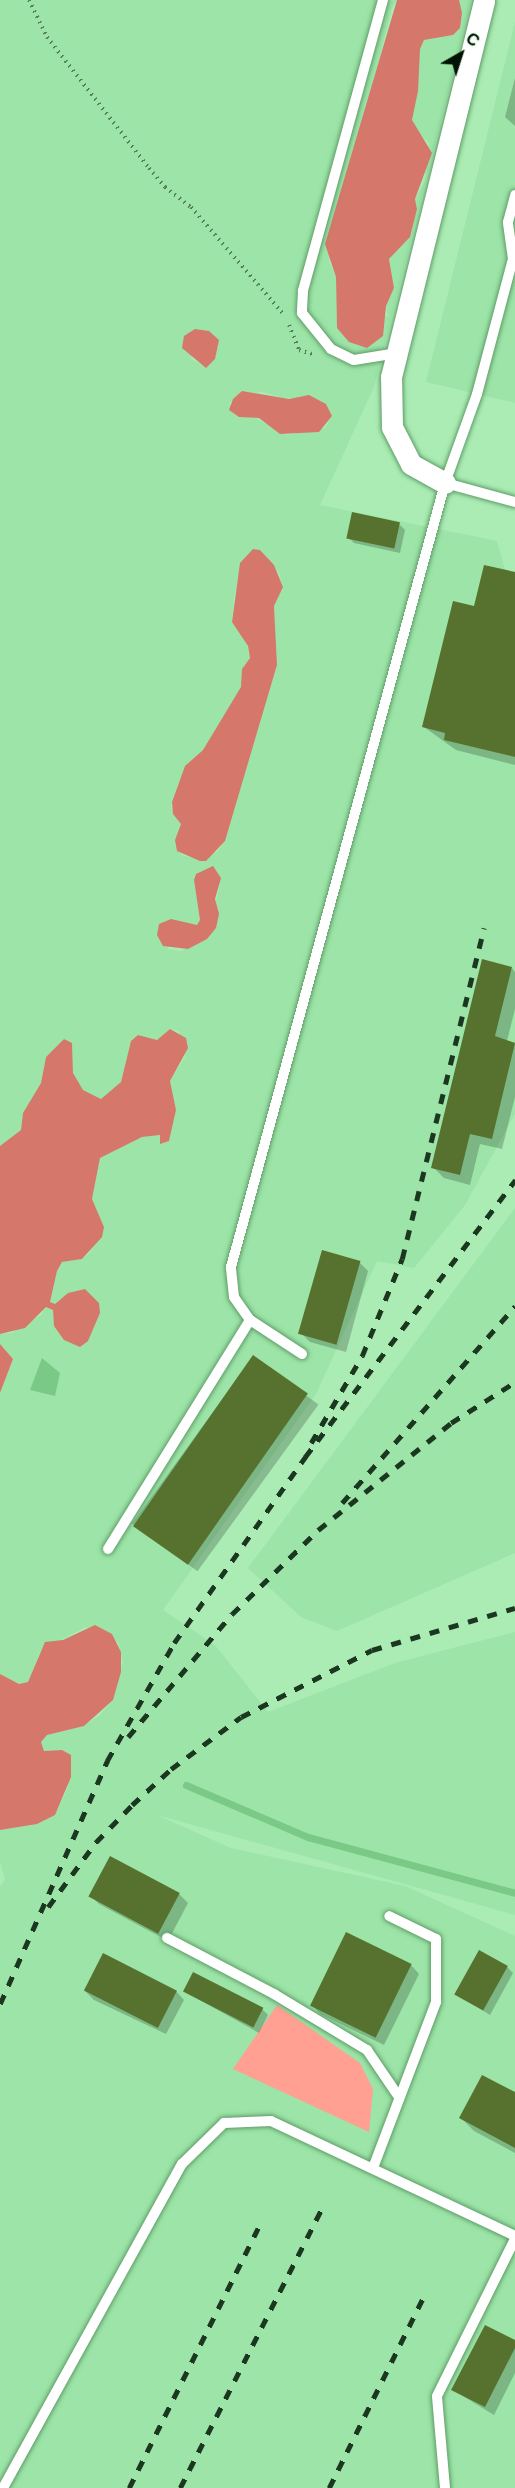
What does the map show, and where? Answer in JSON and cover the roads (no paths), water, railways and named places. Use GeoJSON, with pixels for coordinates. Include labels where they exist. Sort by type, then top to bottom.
{"type":"FeatureCollection","features":[{"type":"Feature","properties":{"kind":"street"},"geometry":{"type":"LineString","coordinates":[[445,483],[411,465],[392,427],[391,377],[484,0]]}},
{"type":"Feature","properties":{"kind":"lane"},"geometry":{"type":"LineString","coordinates":[[383,0],[303,291],[302,314],[331,349],[354,360],[397,353]]}},
{"type":"Feature","properties":{"kind":"lane"},"geometry":{"type":"LineString","coordinates":[[302,1354],[250,1320],[234,1297],[231,1267],[445,483],[477,394],[513,259],[508,222],[515,195]]}},
{"type":"Feature","properties":{"kind":"lane"},"geometry":{"type":"LineString","coordinates":[[445,483],[515,502]]}},
{"type":"Feature","properties":{"kind":"lane"},"geometry":{"type":"LineString","coordinates":[[108,1550],[250,1320]]}},
{"type":"Feature","properties":{"kind":"lane"},"geometry":{"type":"LineString","coordinates":[[373,2168],[436,2002],[436,1939],[388,1916]]}},
{"type":"Feature","properties":{"kind":"lane"},"geometry":{"type":"LineString","coordinates":[[167,1938],[274,1994],[367,2050],[399,2097]]}},
{"type":"Feature","properties":{"kind":"lane"},"geometry":{"type":"LineString","coordinates":[[3,2488],[182,2164],[224,2123],[272,2121],[515,2238],[437,2396],[445,2488]]}},
{"type":"Feature","properties":{"kind":"waterway"},"geometry":{"type":"LineString","coordinates":[[186,1785],[308,1837],[515,1893]]}},
{"type":"Feature","properties":{"kind":"railway"},"geometry":{"type":"LineString","coordinates":[[311,1443],[362,1356],[402,1259],[484,928]]}},
{"type":"Feature","properties":{"kind":"railway"},"geometry":{"type":"LineString","coordinates":[[0,2004],[107,1761],[174,1643],[305,1457],[515,1180]]}},
{"type":"Feature","properties":{"kind":"railway"},"geometry":{"type":"LineString","coordinates":[[342,1503],[515,1306]]}},
{"type":"Feature","properties":{"kind":"railway"},"geometry":{"type":"LineString","coordinates":[[128,1737],[232,1614],[318,1530],[451,1423],[515,1382]]}},
{"type":"Feature","properties":{"kind":"railway"},"geometry":{"type":"LineString","coordinates":[[48,1907],[96,1842],[132,1805],[171,1769],[241,1717],[372,1650],[515,1608]]}},
{"type":"Feature","properties":{"kind":"railway"},"geometry":{"type":"LineString","coordinates":[[180,2488],[321,2210]]}},
{"type":"Feature","properties":{"kind":"railway"},"geometry":{"type":"LineString","coordinates":[[129,2488],[260,2224]]}},
{"type":"Feature","properties":{"kind":"railway"},"geometry":{"type":"LineString","coordinates":[[329,2488],[423,2298]]}}]}
